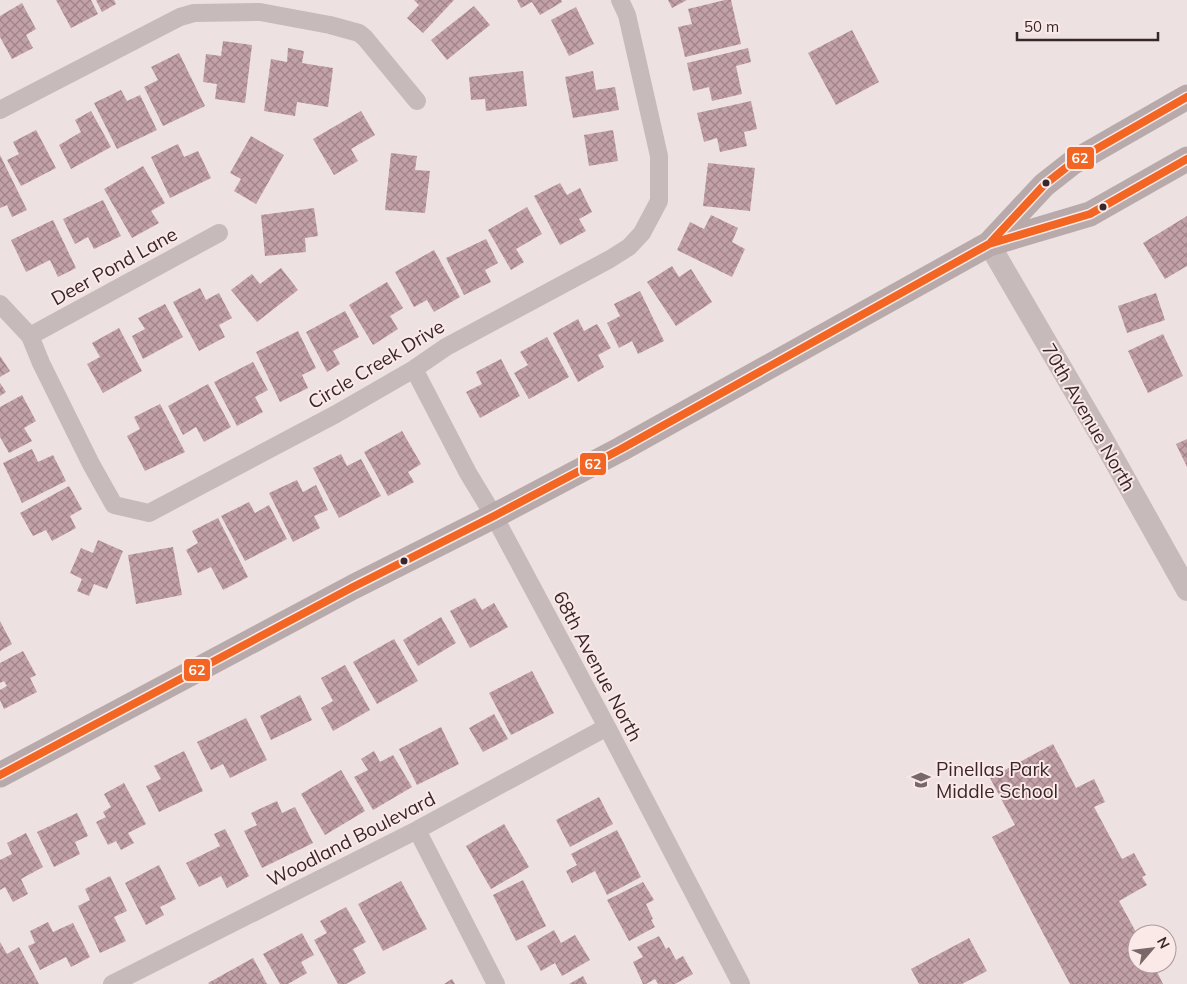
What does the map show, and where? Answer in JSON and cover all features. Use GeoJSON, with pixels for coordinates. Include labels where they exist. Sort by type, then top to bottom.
{"type":"FeatureCollection","features":[{"type":"Feature","properties":{"kind":"main road"},"geometry":{"type":"LineString","coordinates":[[990,244],[1044,186],[1072,163],[1187,98]]}},
{"type":"Feature","properties":{"kind":"main road"},"geometry":{"type":"LineString","coordinates":[[0,775],[354,587],[494,516],[629,444],[990,244],[1090,214],[1187,159]]}},
{"type":"Feature","properties":{"kind":"street","name":"Circle Creek Drive"},"geometry":{"type":"LineString","coordinates":[[0,304],[30,336],[41,363],[87,456],[114,505],[149,513],[336,414],[414,369],[446,346],[610,258],[629,246],[642,233],[659,201],[660,162],[627,15],[620,0]]}},
{"type":"Feature","properties":{"kind":"street"},"geometry":{"type":"LineString","coordinates":[[0,110],[180,17],[194,13],[260,12],[330,25],[360,33],[417,101]]}},
{"type":"Feature","properties":{"kind":"street","name":"Deer Pond Lane"},"geometry":{"type":"LineString","coordinates":[[30,336],[219,233]]}},
{"type":"Feature","properties":{"kind":"street","name":"70th Avenue North"},"geometry":{"type":"LineString","coordinates":[[990,244],[1186,587]]}},
{"type":"Feature","properties":{"kind":"street","name":"68th Avenue North"},"geometry":{"type":"LineString","coordinates":[[414,369],[468,473],[494,516],[607,727],[741,984]]}},
{"type":"Feature","properties":{"kind":"street","name":"Woodland Boulevard"},"geometry":{"type":"LineString","coordinates":[[112,984],[417,830],[607,727]]}},
{"type":"Feature","properties":{"kind":"street"},"geometry":{"type":"LineString","coordinates":[[417,830],[496,984]]}},
{"type":"Feature","properties":{"kind":"building"},"geometry":{"type":"Polygon","coordinates":[[[56,0],[91,0],[98,14],[71,28],[56,0]]]}},
{"type":"Feature","properties":{"kind":"building"},"geometry":{"type":"Polygon","coordinates":[[[96,0],[114,0],[116,4],[102,12],[96,0]]]}},
{"type":"Feature","properties":{"kind":"building"},"geometry":{"type":"Polygon","coordinates":[[[414,0],[454,0],[423,33],[407,18],[419,5],[414,0]]]}},
{"type":"Feature","properties":{"kind":"building"},"geometry":{"type":"Polygon","coordinates":[[[517,0],[561,0],[562,2],[540,15],[532,2],[521,8],[517,0]]]}},
{"type":"Feature","properties":{"kind":"building"},"geometry":{"type":"Polygon","coordinates":[[[668,0],[687,0],[672,8],[668,0]]]}},
{"type":"Feature","properties":{"kind":"building"},"geometry":{"type":"Polygon","coordinates":[[[731,0],[741,44],[685,57],[678,27],[692,24],[688,9],[731,0]]]}},
{"type":"Feature","properties":{"kind":"building"},"geometry":{"type":"Polygon","coordinates":[[[22,3],[36,29],[26,35],[33,48],[12,59],[0,37],[0,16],[22,3]]]}},
{"type":"Feature","properties":{"kind":"building"},"geometry":{"type":"Polygon","coordinates":[[[474,6],[490,25],[447,60],[431,40],[474,6]]]}},
{"type":"Feature","properties":{"kind":"building"},"geometry":{"type":"Polygon","coordinates":[[[576,7],[594,44],[569,56],[551,20],[576,7]]]}},
{"type":"Feature","properties":{"kind":"building"},"geometry":{"type":"Polygon","coordinates":[[[852,30],[879,82],[836,105],[808,53],[852,30]]]}},
{"type":"Feature","properties":{"kind":"building"},"geometry":{"type":"Polygon","coordinates":[[[223,41],[252,45],[245,103],[215,99],[217,84],[203,82],[206,54],[221,56],[223,41]]]}},
{"type":"Feature","properties":{"kind":"building"},"geometry":{"type":"Polygon","coordinates":[[[288,48],[304,51],[302,63],[333,68],[328,107],[297,102],[295,116],[264,111],[271,59],[287,62],[288,48]]]}},
{"type":"Feature","properties":{"kind":"building"},"geometry":{"type":"Polygon","coordinates":[[[748,48],[751,62],[736,66],[742,94],[712,101],[709,87],[693,91],[687,63],[748,48]]]}},
{"type":"Feature","properties":{"kind":"building"},"geometry":{"type":"Polygon","coordinates":[[[179,53],[205,106],[163,126],[144,87],[158,80],[151,67],[179,53]]]}},
{"type":"Feature","properties":{"kind":"building"},"geometry":{"type":"Polygon","coordinates":[[[523,71],[527,106],[486,111],[485,99],[471,100],[469,77],[523,71]]]}},
{"type":"Feature","properties":{"kind":"building"},"geometry":{"type":"Polygon","coordinates":[[[593,71],[596,90],[615,87],[619,110],[573,118],[565,77],[593,71]]]}},
{"type":"Feature","properties":{"kind":"building"},"geometry":{"type":"Polygon","coordinates":[[[121,90],[127,101],[140,95],[157,130],[117,149],[94,103],[121,90]]]}},
{"type":"Feature","properties":{"kind":"building"},"geometry":{"type":"Polygon","coordinates":[[[751,101],[757,129],[744,132],[747,146],[720,152],[717,138],[704,142],[697,113],[751,101]]]}},
{"type":"Feature","properties":{"kind":"building"},"geometry":{"type":"Polygon","coordinates":[[[91,111],[111,147],[71,169],[59,145],[81,132],[75,120],[91,111]]]}},
{"type":"Feature","properties":{"kind":"building"},"geometry":{"type":"Polygon","coordinates":[[[361,111],[375,135],[351,149],[358,161],[334,175],[313,139],[361,111]]]}},
{"type":"Feature","properties":{"kind":"building"},"geometry":{"type":"Polygon","coordinates":[[[36,130],[56,168],[21,186],[7,160],[19,154],[13,142],[36,130]]]}},
{"type":"Feature","properties":{"kind":"building"},"geometry":{"type":"Polygon","coordinates":[[[613,130],[618,161],[589,166],[584,135],[613,130]]]}},
{"type":"Feature","properties":{"kind":"building"},"geometry":{"type":"Polygon","coordinates":[[[251,136],[284,155],[256,204],[234,191],[241,179],[230,173],[251,136]]]}},
{"type":"Feature","properties":{"kind":"building"},"geometry":{"type":"Polygon","coordinates":[[[178,144],[184,157],[198,151],[211,178],[170,198],[151,157],[178,144]]]}},
{"type":"Feature","properties":{"kind":"building"},"geometry":{"type":"Polygon","coordinates":[[[391,153],[417,156],[415,170],[430,171],[425,213],[385,210],[391,153]]]}},
{"type":"Feature","properties":{"kind":"building"},"geometry":{"type":"Polygon","coordinates":[[[0,155],[27,210],[12,217],[7,205],[0,208],[0,155]]]}},
{"type":"Feature","properties":{"kind":"building"},"geometry":{"type":"Polygon","coordinates":[[[708,163],[755,168],[750,211],[703,206],[708,163]]]}},
{"type":"Feature","properties":{"kind":"building"},"geometry":{"type":"Polygon","coordinates":[[[143,166],[165,203],[151,211],[159,223],[132,238],[104,189],[143,166]]]}},
{"type":"Feature","properties":{"kind":"building"},"geometry":{"type":"Polygon","coordinates":[[[560,183],[567,195],[580,188],[592,212],[579,219],[586,231],[560,245],[534,196],[560,183]]]}},
{"type":"Feature","properties":{"kind":"building"},"geometry":{"type":"Polygon","coordinates":[[[103,200],[121,236],[94,249],[88,237],[75,244],[63,219],[103,200]]]}},
{"type":"Feature","properties":{"kind":"building"},"geometry":{"type":"Polygon","coordinates":[[[527,207],[542,234],[516,249],[524,262],[511,270],[488,230],[527,207]]]}},
{"type":"Feature","properties":{"kind":"building"},"geometry":{"type":"Polygon","coordinates":[[[314,208],[318,236],[305,238],[306,252],[265,256],[261,215],[314,208]]]}},
{"type":"Feature","properties":{"kind":"building"},"geometry":{"type":"Polygon","coordinates":[[[711,215],[738,228],[732,242],[745,249],[732,277],[677,250],[690,222],[704,229],[711,215]]]}},
{"type":"Feature","properties":{"kind":"building"},"geometry":{"type":"Polygon","coordinates":[[[1187,216],[1187,266],[1165,279],[1143,243],[1187,216]]]}},
{"type":"Feature","properties":{"kind":"building"},"geometry":{"type":"Polygon","coordinates":[[[53,220],[76,268],[58,277],[50,260],[26,272],[11,240],[53,220]]]}},
{"type":"Feature","properties":{"kind":"building"},"geometry":{"type":"Polygon","coordinates":[[[486,239],[498,263],[485,270],[491,282],[464,295],[446,258],[486,239]]]}},
{"type":"Feature","properties":{"kind":"building"},"geometry":{"type":"Polygon","coordinates":[[[434,250],[460,297],[434,312],[427,300],[414,307],[395,272],[434,250]]]}},
{"type":"Feature","properties":{"kind":"building"},"geometry":{"type":"Polygon","coordinates":[[[672,266],[679,277],[691,269],[712,302],[676,326],[647,282],[672,266]]]}},
{"type":"Feature","properties":{"kind":"building"},"geometry":{"type":"Polygon","coordinates":[[[281,268],[298,290],[257,322],[231,290],[252,274],[260,284],[281,268]]]}},
{"type":"Feature","properties":{"kind":"building"},"geometry":{"type":"Polygon","coordinates":[[[387,282],[403,308],[390,316],[398,329],[373,345],[349,305],[387,282]]]}},
{"type":"Feature","properties":{"kind":"building"},"geometry":{"type":"Polygon","coordinates":[[[200,288],[206,300],[219,293],[232,318],[219,325],[225,337],[199,351],[173,302],[200,288]]]}},
{"type":"Feature","properties":{"kind":"building"},"geometry":{"type":"Polygon","coordinates":[[[640,291],[664,341],[638,354],[632,341],[619,348],[607,323],[620,316],[614,304],[640,291]]]}},
{"type":"Feature","properties":{"kind":"building"},"geometry":{"type":"Polygon","coordinates":[[[1156,293],[1165,320],[1127,333],[1118,306],[1156,293]]]}},
{"type":"Feature","properties":{"kind":"building"},"geometry":{"type":"Polygon","coordinates":[[[165,304],[183,337],[143,359],[132,336],[145,329],[138,318],[165,304]]]}},
{"type":"Feature","properties":{"kind":"building"},"geometry":{"type":"Polygon","coordinates":[[[345,311],[359,337],[333,351],[340,364],[327,372],[306,332],[345,311]]]}},
{"type":"Feature","properties":{"kind":"building"},"geometry":{"type":"Polygon","coordinates":[[[578,319],[584,331],[597,324],[611,348],[598,355],[604,367],[578,382],[553,333],[578,319]]]}},
{"type":"Feature","properties":{"kind":"building"},"geometry":{"type":"Polygon","coordinates":[[[119,328],[142,371],[103,393],[87,364],[100,357],[92,343],[119,328]]]}},
{"type":"Feature","properties":{"kind":"building"},"geometry":{"type":"Polygon","coordinates":[[[298,331],[316,368],[302,375],[308,388],[280,402],[256,352],[298,331]]]}},
{"type":"Feature","properties":{"kind":"building"},"geometry":{"type":"Polygon","coordinates":[[[1163,334],[1183,376],[1148,393],[1128,351],[1163,334]]]}},
{"type":"Feature","properties":{"kind":"building"},"geometry":{"type":"Polygon","coordinates":[[[547,337],[569,377],[529,399],[514,373],[528,365],[520,352],[547,337]]]}},
{"type":"Feature","properties":{"kind":"building"},"geometry":{"type":"Polygon","coordinates":[[[0,356],[10,371],[0,377],[0,356]]]}},
{"type":"Feature","properties":{"kind":"building"},"geometry":{"type":"Polygon","coordinates":[[[501,359],[520,396],[480,418],[466,392],[482,384],[476,372],[501,359]]]}},
{"type":"Feature","properties":{"kind":"building"},"geometry":{"type":"Polygon","coordinates":[[[253,362],[268,390],[255,397],[263,412],[237,426],[214,382],[253,362]]]}},
{"type":"Feature","properties":{"kind":"building"},"geometry":{"type":"Polygon","coordinates":[[[0,383],[6,392],[0,396],[0,383]]]}},
{"type":"Feature","properties":{"kind":"building"},"geometry":{"type":"Polygon","coordinates":[[[208,384],[231,427],[204,442],[196,427],[183,435],[168,406],[208,384]]]}},
{"type":"Feature","properties":{"kind":"building"},"geometry":{"type":"Polygon","coordinates":[[[22,395],[36,421],[24,428],[32,441],[9,453],[0,437],[0,407],[22,395]]]}},
{"type":"Feature","properties":{"kind":"building"},"geometry":{"type":"Polygon","coordinates":[[[160,404],[185,452],[145,471],[127,436],[140,429],[134,417],[160,404]]]}},
{"type":"Feature","properties":{"kind":"building"},"geometry":{"type":"Polygon","coordinates":[[[402,431],[421,464],[408,472],[414,482],[388,496],[364,452],[402,431]]]}},
{"type":"Feature","properties":{"kind":"building"},"geometry":{"type":"Polygon","coordinates":[[[1187,439],[1187,467],[1176,444],[1187,439]]]}},
{"type":"Feature","properties":{"kind":"building"},"geometry":{"type":"Polygon","coordinates":[[[32,449],[38,462],[53,455],[66,481],[22,503],[3,463],[32,449]]]}},
{"type":"Feature","properties":{"kind":"building"},"geometry":{"type":"Polygon","coordinates":[[[341,454],[347,466],[361,459],[381,496],[339,518],[313,468],[341,454]]]}},
{"type":"Feature","properties":{"kind":"building"},"geometry":{"type":"Polygon","coordinates":[[[297,480],[303,492],[316,485],[328,510],[314,516],[320,528],[293,542],[269,493],[297,480]]]}},
{"type":"Feature","properties":{"kind":"building"},"geometry":{"type":"Polygon","coordinates":[[[69,486],[82,509],[70,516],[76,528],[52,541],[46,530],[33,536],[20,513],[69,486]]]}},
{"type":"Feature","properties":{"kind":"building"},"geometry":{"type":"Polygon","coordinates":[[[249,502],[255,513],[269,505],[287,539],[245,561],[221,516],[249,502]]]}},
{"type":"Feature","properties":{"kind":"building"},"geometry":{"type":"Polygon","coordinates":[[[218,518],[248,577],[223,590],[211,567],[198,573],[186,550],[198,543],[192,531],[218,518]]]}},
{"type":"Feature","properties":{"kind":"building"},"geometry":{"type":"Polygon","coordinates":[[[98,540],[123,551],[107,589],[94,584],[89,596],[77,591],[82,579],[70,573],[81,548],[93,553],[98,540]]]}},
{"type":"Feature","properties":{"kind":"building"},"geometry":{"type":"Polygon","coordinates":[[[173,547],[182,595],[136,604],[128,555],[173,547]]]}},
{"type":"Feature","properties":{"kind":"building"},"geometry":{"type":"Polygon","coordinates":[[[475,598],[482,610],[494,603],[508,627],[470,648],[450,611],[475,598]]]}},
{"type":"Feature","properties":{"kind":"building"},"geometry":{"type":"Polygon","coordinates":[[[441,617],[456,643],[418,666],[403,640],[441,617]]]}},
{"type":"Feature","properties":{"kind":"building"},"geometry":{"type":"Polygon","coordinates":[[[0,621],[12,644],[0,651],[0,621]]]}},
{"type":"Feature","properties":{"kind":"building"},"geometry":{"type":"Polygon","coordinates":[[[394,639],[418,681],[377,704],[353,662],[394,639]]]}},
{"type":"Feature","properties":{"kind":"building"},"geometry":{"type":"Polygon","coordinates":[[[23,651],[36,675],[30,678],[37,692],[4,709],[0,700],[0,690],[7,686],[4,681],[0,683],[0,663],[23,651]]]}},
{"type":"Feature","properties":{"kind":"building"},"geometry":{"type":"Polygon","coordinates":[[[345,665],[370,710],[333,731],[321,708],[333,701],[321,678],[345,665]]]}},
{"type":"Feature","properties":{"kind":"building"},"geometry":{"type":"Polygon","coordinates":[[[532,671],[554,713],[511,735],[489,693],[532,671]]]}},
{"type":"Feature","properties":{"kind":"building"},"geometry":{"type":"Polygon","coordinates":[[[300,695],[312,720],[271,740],[260,716],[300,695]]]}},
{"type":"Feature","properties":{"kind":"building"},"geometry":{"type":"Polygon","coordinates":[[[494,714],[508,739],[483,752],[469,728],[494,714]]]}},
{"type":"Feature","properties":{"kind":"building"},"geometry":{"type":"Polygon","coordinates":[[[246,718],[267,760],[230,778],[223,764],[211,770],[197,742],[246,718]]]}},
{"type":"Feature","properties":{"kind":"building"},"geometry":{"type":"Polygon","coordinates":[[[441,727],[459,764],[417,785],[399,749],[441,727]]]}},
{"type":"Feature","properties":{"kind":"building"},"geometry":{"type":"Polygon","coordinates":[[[1053,744],[1076,788],[1094,779],[1105,802],[1094,807],[1122,859],[1134,853],[1146,875],[1142,877],[1147,885],[1119,901],[1132,924],[1127,924],[1127,974],[1158,974],[1163,984],[1070,984],[992,837],[1015,825],[990,778],[1053,744]]]}},
{"type":"Feature","properties":{"kind":"building"},"geometry":{"type":"Polygon","coordinates":[[[184,751],[203,791],[159,812],[146,786],[161,779],[154,766],[184,751]]]}},
{"type":"Feature","properties":{"kind":"building"},"geometry":{"type":"Polygon","coordinates":[[[374,751],[380,762],[393,755],[412,787],[373,810],[354,777],[368,770],[361,759],[374,751]]]}},
{"type":"Feature","properties":{"kind":"building"},"geometry":{"type":"Polygon","coordinates":[[[341,770],[365,811],[325,835],[301,794],[341,770]]]}},
{"type":"Feature","properties":{"kind":"building"},"geometry":{"type":"Polygon","coordinates":[[[124,783],[146,824],[128,833],[134,843],[121,850],[116,841],[108,845],[96,822],[106,817],[103,812],[111,807],[104,794],[124,783]]]}},
{"type":"Feature","properties":{"kind":"building"},"geometry":{"type":"Polygon","coordinates":[[[599,797],[613,824],[570,847],[556,820],[599,797]]]}},
{"type":"Feature","properties":{"kind":"building"},"geometry":{"type":"Polygon","coordinates":[[[277,801],[282,813],[295,807],[313,843],[262,868],[244,831],[257,825],[251,813],[277,801]]]}},
{"type":"Feature","properties":{"kind":"building"},"geometry":{"type":"Polygon","coordinates":[[[77,813],[88,836],[75,842],[80,854],[54,867],[37,832],[77,813]]]}},
{"type":"Feature","properties":{"kind":"building"},"geometry":{"type":"Polygon","coordinates":[[[504,824],[529,867],[491,889],[466,846],[504,824]]]}},
{"type":"Feature","properties":{"kind":"building"},"geometry":{"type":"Polygon","coordinates":[[[225,829],[249,876],[227,888],[221,876],[199,887],[186,863],[220,846],[214,834],[225,829]]]}},
{"type":"Feature","properties":{"kind":"building"},"geometry":{"type":"Polygon","coordinates":[[[617,830],[641,877],[607,895],[595,871],[572,883],[566,871],[577,865],[571,854],[617,830]]]}},
{"type":"Feature","properties":{"kind":"building"},"geometry":{"type":"Polygon","coordinates":[[[26,833],[43,867],[21,879],[28,894],[13,902],[5,887],[0,890],[0,860],[12,854],[7,843],[26,833]]]}},
{"type":"Feature","properties":{"kind":"building"},"geometry":{"type":"Polygon","coordinates":[[[159,865],[176,899],[160,907],[164,915],[146,925],[125,883],[159,865]]]}},
{"type":"Feature","properties":{"kind":"building"},"geometry":{"type":"Polygon","coordinates":[[[110,876],[127,911],[114,917],[126,941],[100,953],[78,906],[90,900],[85,889],[110,876]]]}},
{"type":"Feature","properties":{"kind":"building"},"geometry":{"type":"Polygon","coordinates":[[[523,880],[546,926],[516,941],[493,895],[523,880]]]}},
{"type":"Feature","properties":{"kind":"building"},"geometry":{"type":"Polygon","coordinates":[[[401,881],[427,929],[383,951],[358,904],[401,881]]]}},
{"type":"Feature","properties":{"kind":"building"},"geometry":{"type":"Polygon","coordinates":[[[643,882],[654,900],[646,904],[655,927],[629,941],[607,900],[643,882]]]}},
{"type":"Feature","properties":{"kind":"building"},"geometry":{"type":"Polygon","coordinates":[[[346,907],[366,942],[353,949],[366,973],[346,984],[338,984],[314,940],[327,933],[320,921],[346,907]]]}},
{"type":"Feature","properties":{"kind":"building"},"geometry":{"type":"Polygon","coordinates":[[[48,922],[53,932],[73,923],[90,957],[71,967],[66,957],[40,970],[28,946],[35,943],[30,931],[48,922]]]}},
{"type":"Feature","properties":{"kind":"building"},"geometry":{"type":"Polygon","coordinates":[[[554,930],[561,943],[575,935],[590,960],[562,976],[555,963],[541,971],[527,946],[554,930]]]}},
{"type":"Feature","properties":{"kind":"building"},"geometry":{"type":"Polygon","coordinates":[[[302,933],[314,955],[301,962],[307,973],[288,984],[280,984],[263,954],[302,933]]]}},
{"type":"Feature","properties":{"kind":"building"},"geometry":{"type":"Polygon","coordinates":[[[659,936],[666,949],[669,947],[676,960],[683,956],[693,974],[675,984],[658,984],[655,979],[643,984],[633,962],[643,957],[637,947],[659,936]]]}},
{"type":"Feature","properties":{"kind":"building"},"geometry":{"type":"Polygon","coordinates":[[[969,938],[987,971],[962,984],[919,984],[911,969],[969,938]]]}},
{"type":"Feature","properties":{"kind":"building"},"geometry":{"type":"Polygon","coordinates":[[[0,942],[7,954],[19,947],[39,984],[0,984],[0,942]]]}},
{"type":"Feature","properties":{"kind":"building"},"geometry":{"type":"Polygon","coordinates":[[[253,958],[267,984],[208,983],[253,958]]]}},
{"type":"Feature","properties":{"kind":"building"},"geometry":{"type":"Polygon","coordinates":[[[583,976],[587,984],[569,984],[583,976]]]}},
{"type":"Feature","properties":{"kind":"building"},"geometry":{"type":"Polygon","coordinates":[[[452,979],[455,984],[444,984],[452,979]]]}},
{"type":"Feature","properties":{"kind":"transit line","name":"62"},"geometry":{"type":"LineString","coordinates":[[991,242],[1044,185],[1072,163],[1187,97]]}},
{"type":"Feature","properties":{"kind":"transit line","name":"62"},"geometry":{"type":"LineString","coordinates":[[0,775],[353,587],[621,449],[989,244],[1090,214],[1187,159]]}},
{"type":"Feature","properties":{"kind":"place","name":"Pinellas Park Middle School"},"geometry":{"type":"Point","coordinates":[921,780]}}]}
